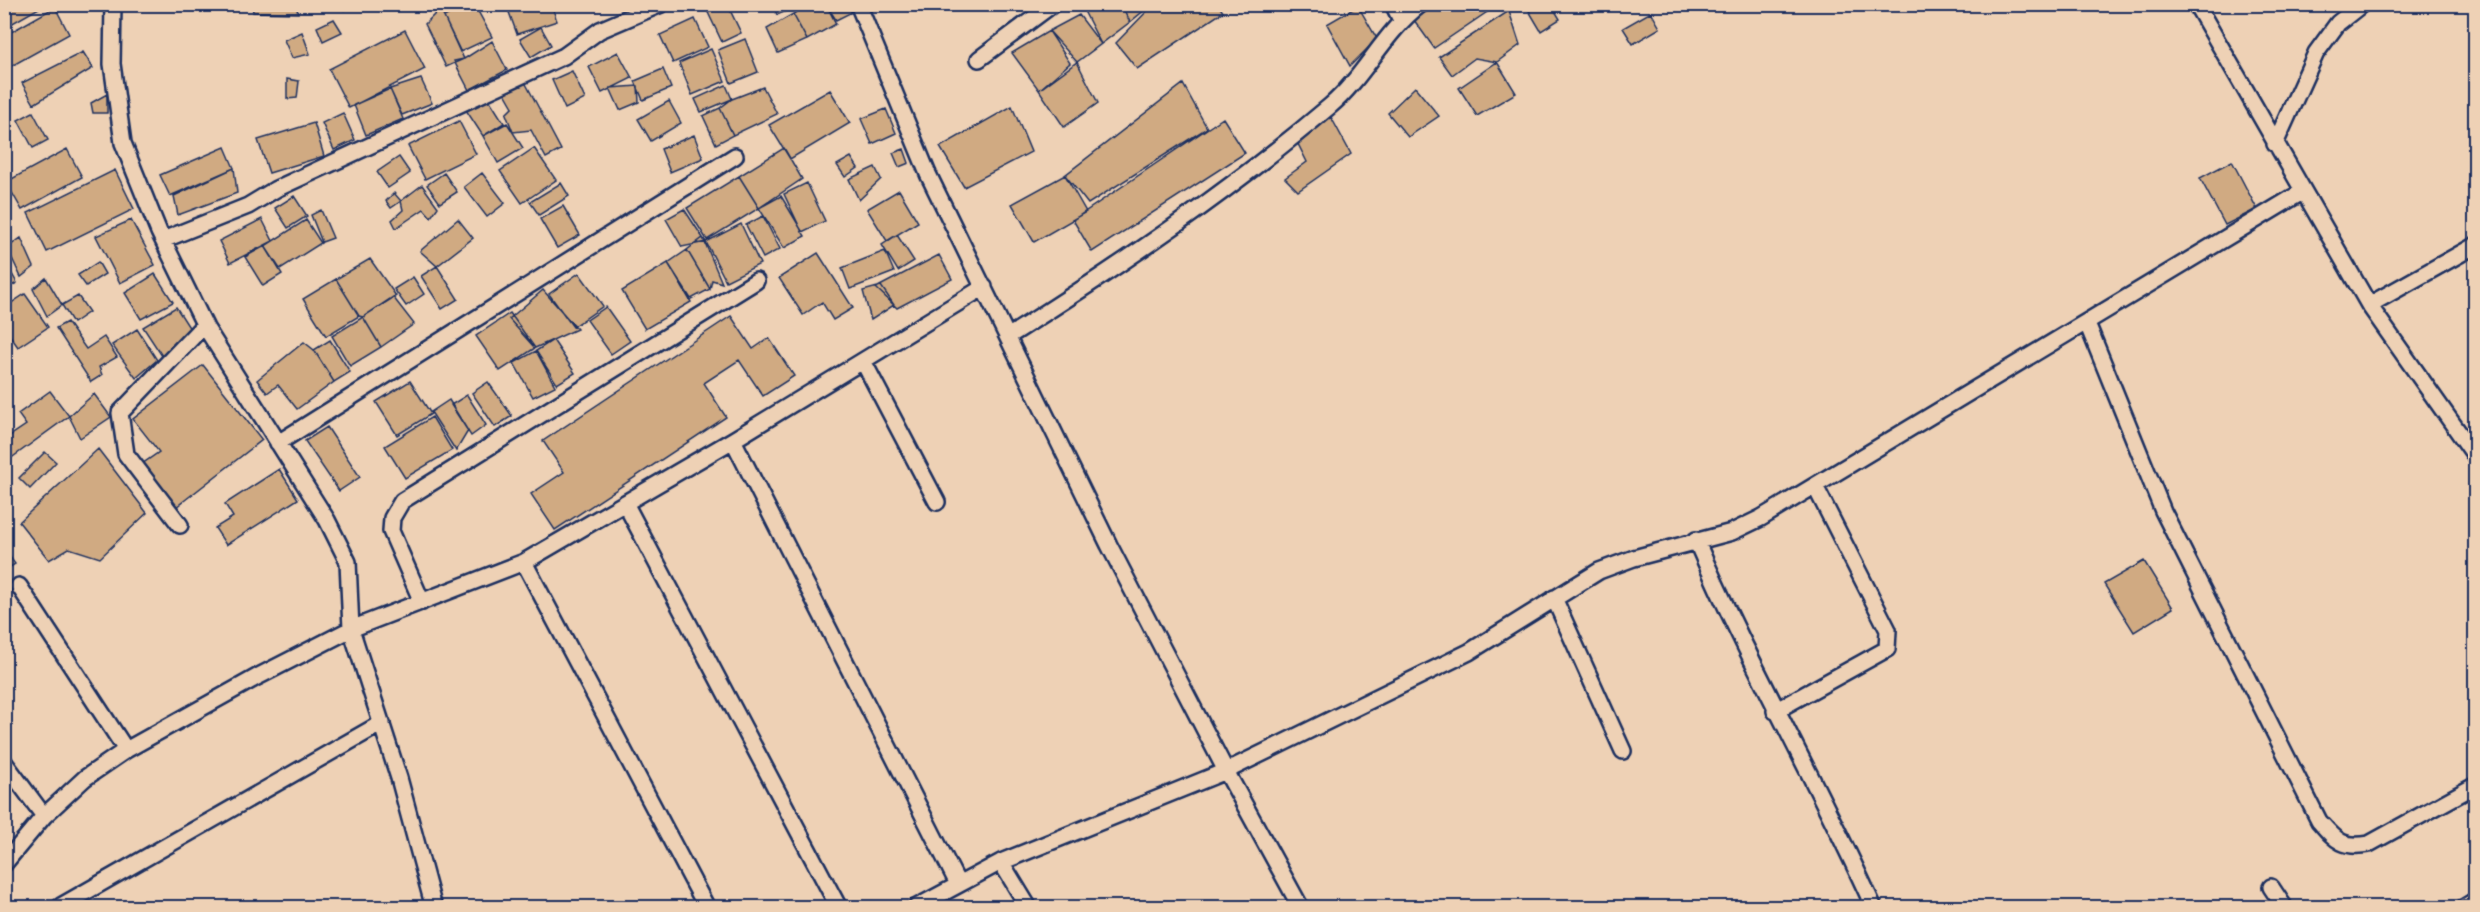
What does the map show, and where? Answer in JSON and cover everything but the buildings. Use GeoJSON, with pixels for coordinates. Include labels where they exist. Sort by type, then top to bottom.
{"type":"FeatureCollection","features":[{"type":"Feature","properties":{"kind":"street"},"geometry":{"type":"LineString","coordinates":[[113,4],[112,64],[123,143],[163,240],[204,325],[327,520],[348,562],[351,629],[382,723],[434,908]]}},
{"type":"Feature","properties":{"kind":"street"},"geometry":{"type":"LineString","coordinates":[[163,240],[249,206],[276,189],[564,56],[600,30],[661,4]]}},
{"type":"Feature","properties":{"kind":"street"},"geometry":{"type":"LineString","coordinates":[[858,4],[928,174],[1109,545],[1226,771],[1301,908]]}},
{"type":"Feature","properties":{"kind":"street"},"geometry":{"type":"LineString","coordinates":[[979,58],[1053,4]]}},
{"type":"Feature","properties":{"kind":"street"},"geometry":{"type":"LineString","coordinates":[[1393,4],[1401,20]]}},
{"type":"Feature","properties":{"kind":"street"},"geometry":{"type":"LineString","coordinates":[[1009,336],[1152,244],[1332,104],[1364,69],[1401,20],[1421,4]]}},
{"type":"Feature","properties":{"kind":"street"},"geometry":{"type":"LineString","coordinates":[[2196,4],[2369,305],[2475,457]]}},
{"type":"Feature","properties":{"kind":"street"},"geometry":{"type":"LineString","coordinates":[[2275,144],[2316,53],[2338,23],[2362,4]]}},
{"type":"Feature","properties":{"kind":"street"},"geometry":{"type":"LineString","coordinates":[[278,443],[735,156]]}},
{"type":"Feature","properties":{"kind":"street"},"geometry":{"type":"LineString","coordinates":[[915,908],[1001,862],[1226,771],[1469,652],[1599,571],[1696,540],[1732,532],[1815,486],[2302,192]]}},
{"type":"Feature","properties":{"kind":"street"},"geometry":{"type":"LineString","coordinates":[[2369,305],[2475,245]]}},
{"type":"Feature","properties":{"kind":"street"},"geometry":{"type":"LineString","coordinates":[[422,602],[390,531],[392,518],[402,501],[756,281]]}},
{"type":"Feature","properties":{"kind":"street"},"geometry":{"type":"LineString","coordinates":[[4,864],[44,816],[85,778],[126,750],[257,677],[351,629],[524,562],[733,440],[984,287]]}},
{"type":"Feature","properties":{"kind":"street"},"geometry":{"type":"LineString","coordinates":[[2087,323],[2163,511],[2319,821],[2336,840],[2352,848],[2369,844],[2475,785]]}},
{"type":"Feature","properties":{"kind":"street"},"geometry":{"type":"LineString","coordinates":[[180,525],[126,454],[120,413],[204,325]]}},
{"type":"Feature","properties":{"kind":"street"},"geometry":{"type":"LineString","coordinates":[[863,361],[937,502]]}},
{"type":"Feature","properties":{"kind":"street"},"geometry":{"type":"LineString","coordinates":[[733,440],[958,884]]}},
{"type":"Feature","properties":{"kind":"street"},"geometry":{"type":"LineString","coordinates":[[1775,711],[1887,649],[1888,630],[1815,486]]}},
{"type":"Feature","properties":{"kind":"street"},"geometry":{"type":"LineString","coordinates":[[625,503],[839,908]]}},
{"type":"Feature","properties":{"kind":"street"},"geometry":{"type":"LineString","coordinates":[[1696,540],[1731,623],[1775,711],[1819,789],[1874,908]]}},
{"type":"Feature","properties":{"kind":"street"},"geometry":{"type":"LineString","coordinates":[[524,562],[707,908]]}},
{"type":"Feature","properties":{"kind":"street"},"geometry":{"type":"LineString","coordinates":[[19,586],[126,750]]}},
{"type":"Feature","properties":{"kind":"street"},"geometry":{"type":"LineString","coordinates":[[1554,598],[1623,752]]}},
{"type":"Feature","properties":{"kind":"street"},"geometry":{"type":"LineString","coordinates":[[61,906],[382,723]]}},
{"type":"Feature","properties":{"kind":"street"},"geometry":{"type":"LineString","coordinates":[[4,762],[44,816]]}},
{"type":"Feature","properties":{"kind":"street"},"geometry":{"type":"LineString","coordinates":[[1001,862],[1029,908]]}},
{"type":"Feature","properties":{"kind":"street"},"geometry":{"type":"LineString","coordinates":[[2271,887],[2284,908]]}},
{"type":"Feature","properties":{"kind":"street"},"geometry":{"type":"LineString","coordinates":[[2463,908],[2475,900]]}}]}
